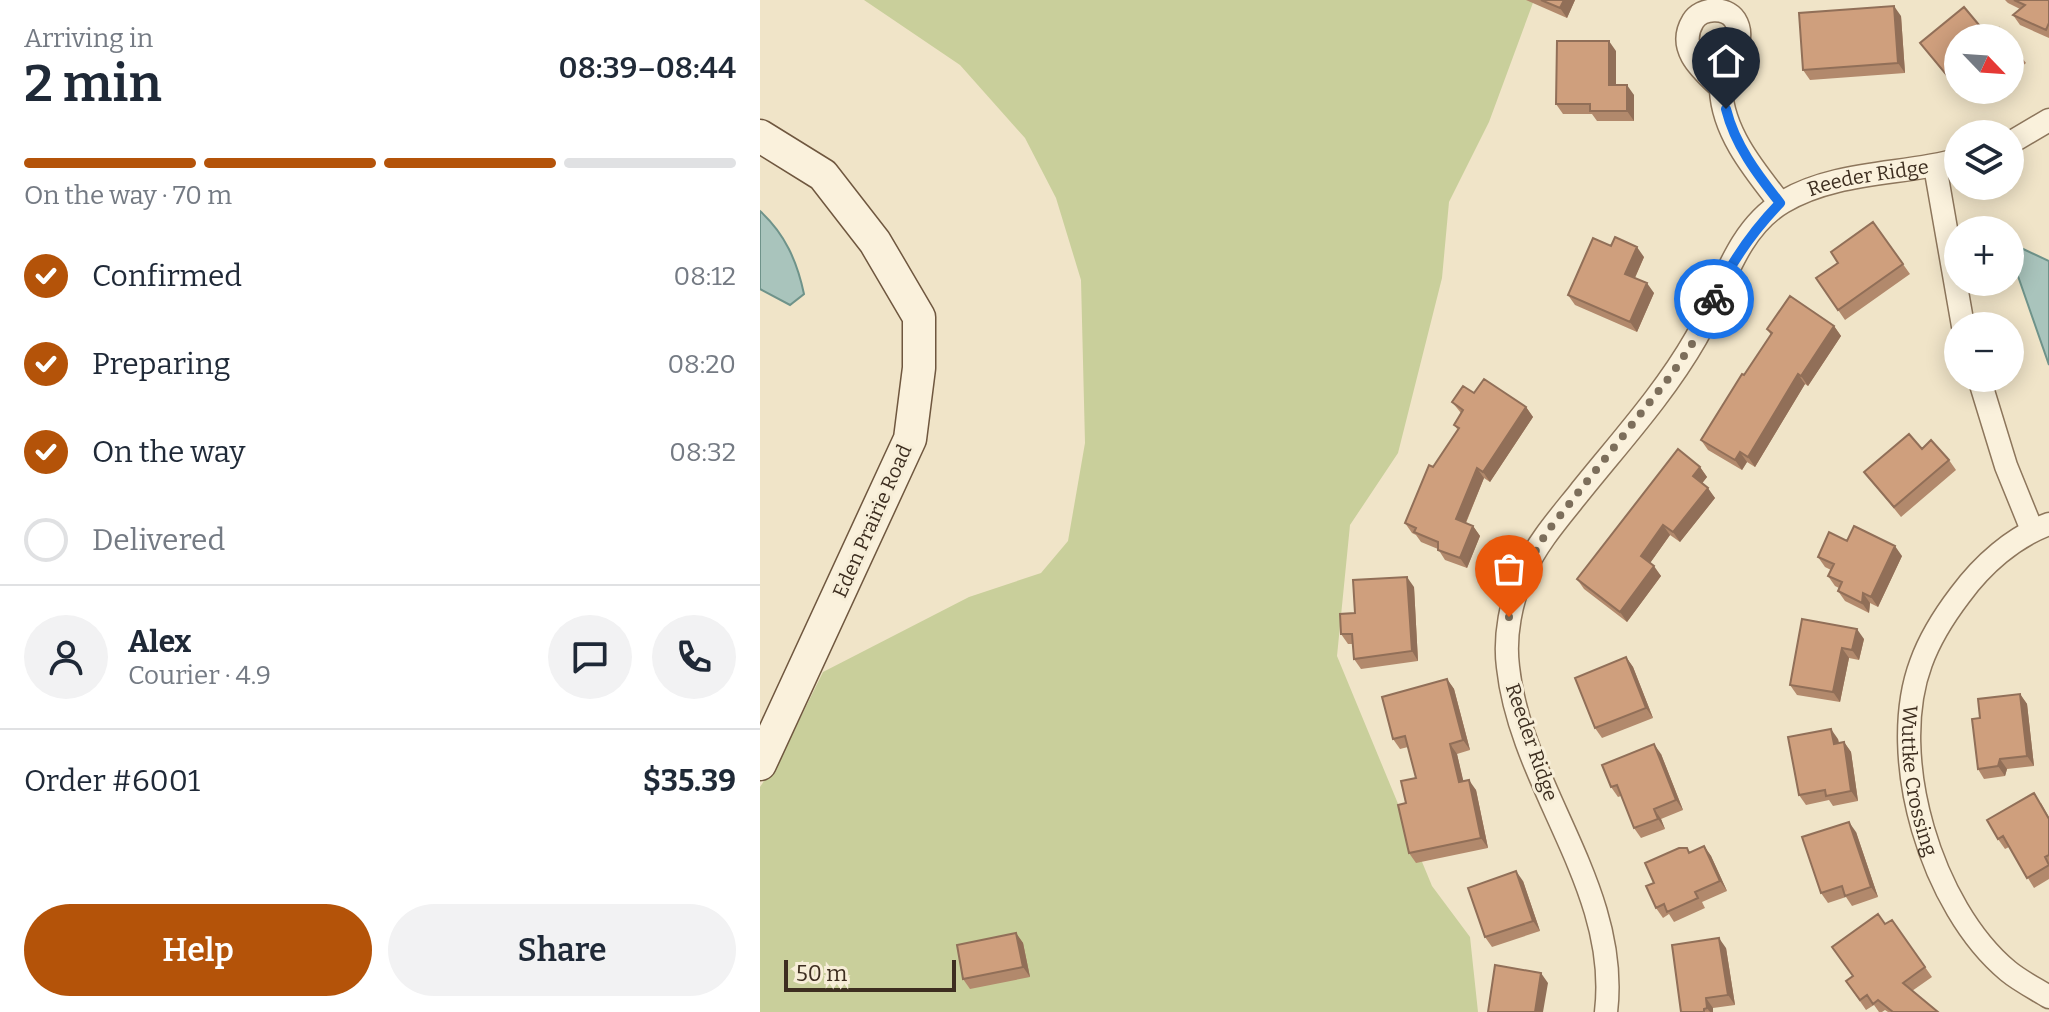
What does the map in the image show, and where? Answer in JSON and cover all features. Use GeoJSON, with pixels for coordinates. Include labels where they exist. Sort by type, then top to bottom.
{"type":"FeatureCollection","features":[{"type":"Feature","properties":{"kind":"street"},"geometry":{"type":"LineString","coordinates":[[1721,88],[1731,129],[1753,168],[1780,203]]}},
{"type":"Feature","properties":{"kind":"street"},"geometry":{"type":"LineString","coordinates":[[2024,135],[2049,120]]}},
{"type":"Feature","properties":{"kind":"street","name":"Eden Prairie Road"},"geometry":{"type":"LineString","coordinates":[[760,136],[823,175],[875,242],[919,317],[919,368],[910,439],[760,764]]}},
{"type":"Feature","properties":{"kind":"street","name":"Reeder Ridge"},"geometry":{"type":"LineString","coordinates":[[1606,1012],[1610,980],[1601,923],[1521,722],[1507,666],[1509,617],[1523,572],[1547,532],[1672,374],[1696,338],[1730,263],[1753,231],[1780,203],[1828,182],[1944,164]]}},
{"type":"Feature","properties":{"kind":"street"},"geometry":{"type":"LineString","coordinates":[[1935,166],[1961,312]]}},
{"type":"Feature","properties":{"kind":"street"},"geometry":{"type":"LineString","coordinates":[[1983,392],[2006,466],[2041,527]]}},
{"type":"Feature","properties":{"kind":"street","name":"Wuttke Crossing"},"geometry":{"type":"LineString","coordinates":[[2041,527],[1979,569],[1941,620],[1920,665],[1912,703],[1911,745],[1913,774],[1930,859],[1953,905],[1979,941],[2008,971],[2049,997]]}},
{"type":"Feature","properties":{"kind":"green space"},"geometry":{"type":"Polygon","coordinates":[[[864,0],[1534,0],[1489,122],[1449,202],[1442,278],[1398,453],[1350,525],[1337,656],[1432,886],[1470,937],[1478,1012],[760,1012],[760,787],[783,753],[823,672],[969,597],[1041,573],[1068,541],[1085,443],[1081,280],[1056,198],[1025,138],[960,65],[864,0]]]}},
{"type":"Feature","properties":{"kind":"water"},"geometry":{"type":"Polygon","coordinates":[[[760,211],[783,239],[798,270],[804,294],[790,305],[760,289],[760,211]]]}},
{"type":"Feature","properties":{"kind":"water"},"geometry":{"type":"Polygon","coordinates":[[[2024,249],[2049,261],[2049,365],[2024,293],[2024,249]]]}},
{"type":"Feature","properties":{"kind":"building"},"geometry":{"type":"Polygon","coordinates":[[[1541,0],[1564,0],[1560,8],[1541,0]]]}},
{"type":"Feature","properties":{"kind":"building"},"geometry":{"type":"Polygon","coordinates":[[[2014,0],[2049,0],[2046,30],[2013,15],[2025,5],[2014,0]]]}},
{"type":"Feature","properties":{"kind":"building"},"geometry":{"type":"Polygon","coordinates":[[[1894,6],[1898,63],[1803,70],[1799,13],[1894,6]]]}},
{"type":"Feature","properties":{"kind":"building"},"geometry":{"type":"Polygon","coordinates":[[[1964,7],[1978,24],[1944,24],[1944,72],[1920,43],[1964,7]]]}},
{"type":"Feature","properties":{"kind":"building"},"geometry":{"type":"Polygon","coordinates":[[[1557,41],[1609,41],[1609,85],[1627,85],[1627,111],[1590,111],[1590,104],[1556,104],[1557,41]]]}},
{"type":"Feature","properties":{"kind":"building"},"geometry":{"type":"Polygon","coordinates":[[[1873,222],[1903,264],[1838,310],[1816,278],[1838,263],[1831,252],[1873,222]]]}},
{"type":"Feature","properties":{"kind":"building"},"geometry":{"type":"Polygon","coordinates":[[[1615,237],[1637,247],[1625,274],[1647,283],[1630,322],[1568,295],[1593,238],[1611,246],[1615,237]]]}},
{"type":"Feature","properties":{"kind":"building"},"geometry":{"type":"Polygon","coordinates":[[[1790,296],[1834,326],[1801,376],[1798,374],[1748,457],[1740,452],[1735,460],[1701,440],[1772,333],[1767,329],[1790,296]]]}},
{"type":"Feature","properties":{"kind":"building"},"geometry":{"type":"Polygon","coordinates":[[[1484,379],[1526,407],[1483,472],[1477,468],[1456,519],[1473,526],[1460,558],[1438,550],[1438,542],[1414,532],[1416,528],[1405,523],[1429,465],[1433,467],[1459,428],[1454,425],[1463,410],[1452,402],[1463,386],[1474,393],[1484,379]]]}},
{"type":"Feature","properties":{"kind":"building"},"geometry":{"type":"Polygon","coordinates":[[[1909,434],[1922,449],[1931,440],[1949,460],[1894,507],[1864,472],[1909,434]]]}},
{"type":"Feature","properties":{"kind":"building"},"geometry":{"type":"Polygon","coordinates":[[[1678,449],[1700,467],[1693,476],[1708,488],[1673,532],[1663,525],[1641,556],[1654,566],[1620,612],[1577,579],[1678,449]]]}},
{"type":"Feature","properties":{"kind":"building"},"geometry":{"type":"Polygon","coordinates":[[[1854,526],[1895,546],[1871,597],[1863,593],[1862,603],[1838,591],[1842,582],[1828,576],[1834,564],[1818,557],[1829,532],[1847,541],[1854,526]]]}},
{"type":"Feature","properties":{"kind":"building"},"geometry":{"type":"Polygon","coordinates":[[[1407,577],[1412,651],[1354,659],[1352,634],[1341,634],[1340,614],[1355,613],[1353,580],[1407,577]]]}},
{"type":"Feature","properties":{"kind":"building"},"geometry":{"type":"Polygon","coordinates":[[[1802,619],[1857,629],[1852,650],[1842,648],[1833,692],[1790,685],[1802,619]]]}},
{"type":"Feature","properties":{"kind":"building"},"geometry":{"type":"Polygon","coordinates":[[[1626,657],[1646,708],[1595,728],[1575,678],[1626,657]]]}},
{"type":"Feature","properties":{"kind":"building"},"geometry":{"type":"Polygon","coordinates":[[[1447,679],[1463,740],[1450,744],[1459,782],[1469,780],[1481,838],[1409,853],[1398,805],[1406,803],[1401,781],[1416,778],[1405,736],[1393,739],[1382,697],[1447,679]]]}},
{"type":"Feature","properties":{"kind":"building"},"geometry":{"type":"Polygon","coordinates":[[[2020,694],[2027,756],[2000,759],[1998,766],[1978,769],[1972,719],[1980,718],[1978,699],[2020,694]]]}},
{"type":"Feature","properties":{"kind":"building"},"geometry":{"type":"Polygon","coordinates":[[[1831,729],[1834,744],[1844,742],[1851,791],[1826,796],[1825,790],[1799,795],[1788,737],[1831,729]]]}},
{"type":"Feature","properties":{"kind":"building"},"geometry":{"type":"Polygon","coordinates":[[[1654,744],[1676,800],[1654,809],[1658,819],[1634,828],[1617,785],[1611,787],[1602,765],[1654,744]]]}},
{"type":"Feature","properties":{"kind":"building"},"geometry":{"type":"Polygon","coordinates":[[[2034,793],[2049,819],[2049,855],[2045,857],[2049,865],[2027,878],[2003,836],[1998,839],[1987,820],[2034,793]]]}},
{"type":"Feature","properties":{"kind":"building"},"geometry":{"type":"Polygon","coordinates":[[[1849,822],[1871,887],[1845,896],[1842,886],[1821,893],[1802,837],[1849,822]]]}},
{"type":"Feature","properties":{"kind":"building"},"geometry":{"type":"Polygon","coordinates":[[[1704,846],[1720,881],[1695,892],[1698,898],[1667,912],[1664,904],[1656,908],[1646,886],[1654,883],[1645,863],[1679,848],[1687,848],[1689,853],[1704,846]]]}},
{"type":"Feature","properties":{"kind":"building"},"geometry":{"type":"Polygon","coordinates":[[[1516,871],[1533,921],[1485,937],[1468,888],[1516,871]]]}},
{"type":"Feature","properties":{"kind":"building"},"geometry":{"type":"Polygon","coordinates":[[[1878,914],[1885,924],[1892,920],[1925,967],[1903,983],[1938,1012],[1893,1012],[1878,1000],[1873,1004],[1867,995],[1860,1000],[1846,981],[1853,976],[1832,947],[1878,914]]]}},
{"type":"Feature","properties":{"kind":"building"},"geometry":{"type":"Polygon","coordinates":[[[1016,933],[1023,967],[963,979],[957,945],[1016,933]]]}},
{"type":"Feature","properties":{"kind":"building"},"geometry":{"type":"Polygon","coordinates":[[[1719,938],[1728,995],[1706,998],[1707,1008],[1704,1012],[1681,1012],[1672,945],[1719,938]]]}},
{"type":"Feature","properties":{"kind":"building"},"geometry":{"type":"Polygon","coordinates":[[[1495,965],[1541,973],[1535,1012],[1488,1012],[1495,965]]]}},
{"type":"Feature","properties":{"kind":"way so far"},"geometry":{"type":"LineString","coordinates":[[1509,617],[1523,572],[1547,532],[1672,374],[1696,338],[1714,299]]}},
{"type":"Feature","properties":{"kind":"route"},"geometry":{"type":"LineString","coordinates":[[1714,299],[1730,263],[1753,231],[1780,203],[1753,168],[1731,129],[1726,109]]}}]}
